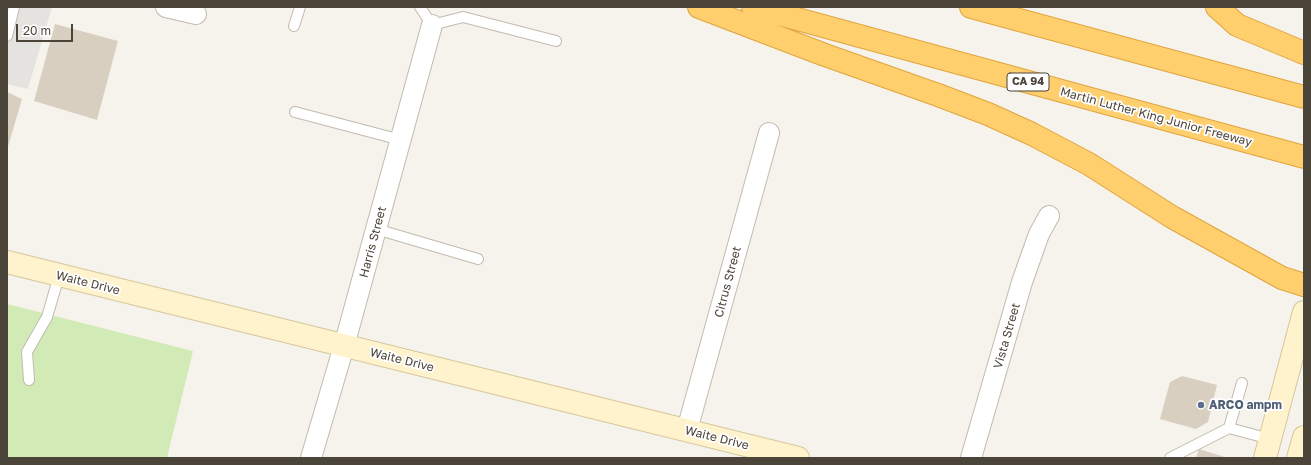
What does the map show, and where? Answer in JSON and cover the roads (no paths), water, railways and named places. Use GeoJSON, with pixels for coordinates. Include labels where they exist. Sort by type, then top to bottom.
{"type":"FeatureCollection","features":[{"type":"Feature","properties":{"kind":"highway"},"geometry":{"type":"LineString","coordinates":[[699,7],[825,55],[988,114],[1032,134],[1089,164],[1172,217],[1282,278],[1304,285]]}},
{"type":"Feature","properties":{"kind":"highway","name":"Martin Luther King Junior Freeway"},"geometry":{"type":"LineString","coordinates":[[753,7],[1304,158]]}},
{"type":"Feature","properties":{"kind":"highway"},"geometry":{"type":"LineString","coordinates":[[970,7],[1304,97]]}},
{"type":"Feature","properties":{"kind":"highway"},"geometry":{"type":"LineString","coordinates":[[1217,7],[1237,25],[1304,53]]}},
{"type":"Feature","properties":{"kind":"street"},"geometry":{"type":"LineString","coordinates":[[166,7],[196,14]]}},
{"type":"Feature","properties":{"kind":"street","name":"Harris Street"},"geometry":{"type":"LineString","coordinates":[[311,458],[344,346],[432,25]]}},
{"type":"Feature","properties":{"kind":"street","name":"Citrus Street"},"geometry":{"type":"LineString","coordinates":[[687,430],[769,133]]}},
{"type":"Feature","properties":{"kind":"street","name":"Vista Street"},"geometry":{"type":"LineString","coordinates":[[971,458],[1022,282],[1039,234],[1049,216]]}},
{"type":"Feature","properties":{"kind":"street","name":"Waite Drive"},"geometry":{"type":"LineString","coordinates":[[7,262],[798,458]]}},
{"type":"Feature","properties":{"kind":"street"},"geometry":{"type":"LineString","coordinates":[[1267,449],[1304,312]]}},
{"type":"Feature","properties":{"kind":"street"},"geometry":{"type":"LineString","coordinates":[[1298,458],[1304,437]]}},
{"type":"Feature","properties":{"kind":"lane"},"geometry":{"type":"LineString","coordinates":[[7,36],[14,7]]}},
{"type":"Feature","properties":{"kind":"lane"},"geometry":{"type":"LineString","coordinates":[[294,26],[300,7]]}},
{"type":"Feature","properties":{"kind":"lane"},"geometry":{"type":"LineString","coordinates":[[420,7],[432,25],[462,17],[556,41]]}},
{"type":"Feature","properties":{"kind":"lane"},"geometry":{"type":"LineString","coordinates":[[295,112],[401,140]]}},
{"type":"Feature","properties":{"kind":"lane"},"geometry":{"type":"LineString","coordinates":[[376,229],[478,259]]}},
{"type":"Feature","properties":{"kind":"lane"},"geometry":{"type":"LineString","coordinates":[[29,380],[27,352],[47,317],[59,276]]}},
{"type":"Feature","properties":{"kind":"lane"},"geometry":{"type":"LineString","coordinates":[[1170,458],[1229,428],[1242,383]]}},
{"type":"Feature","properties":{"kind":"lane"},"geometry":{"type":"LineString","coordinates":[[1229,428],[1267,449]]}},
{"type":"Feature","properties":{"kind":"place","name":"ARCO ampm"},"geometry":{"type":"Point","coordinates":[1201,405]}}]}
